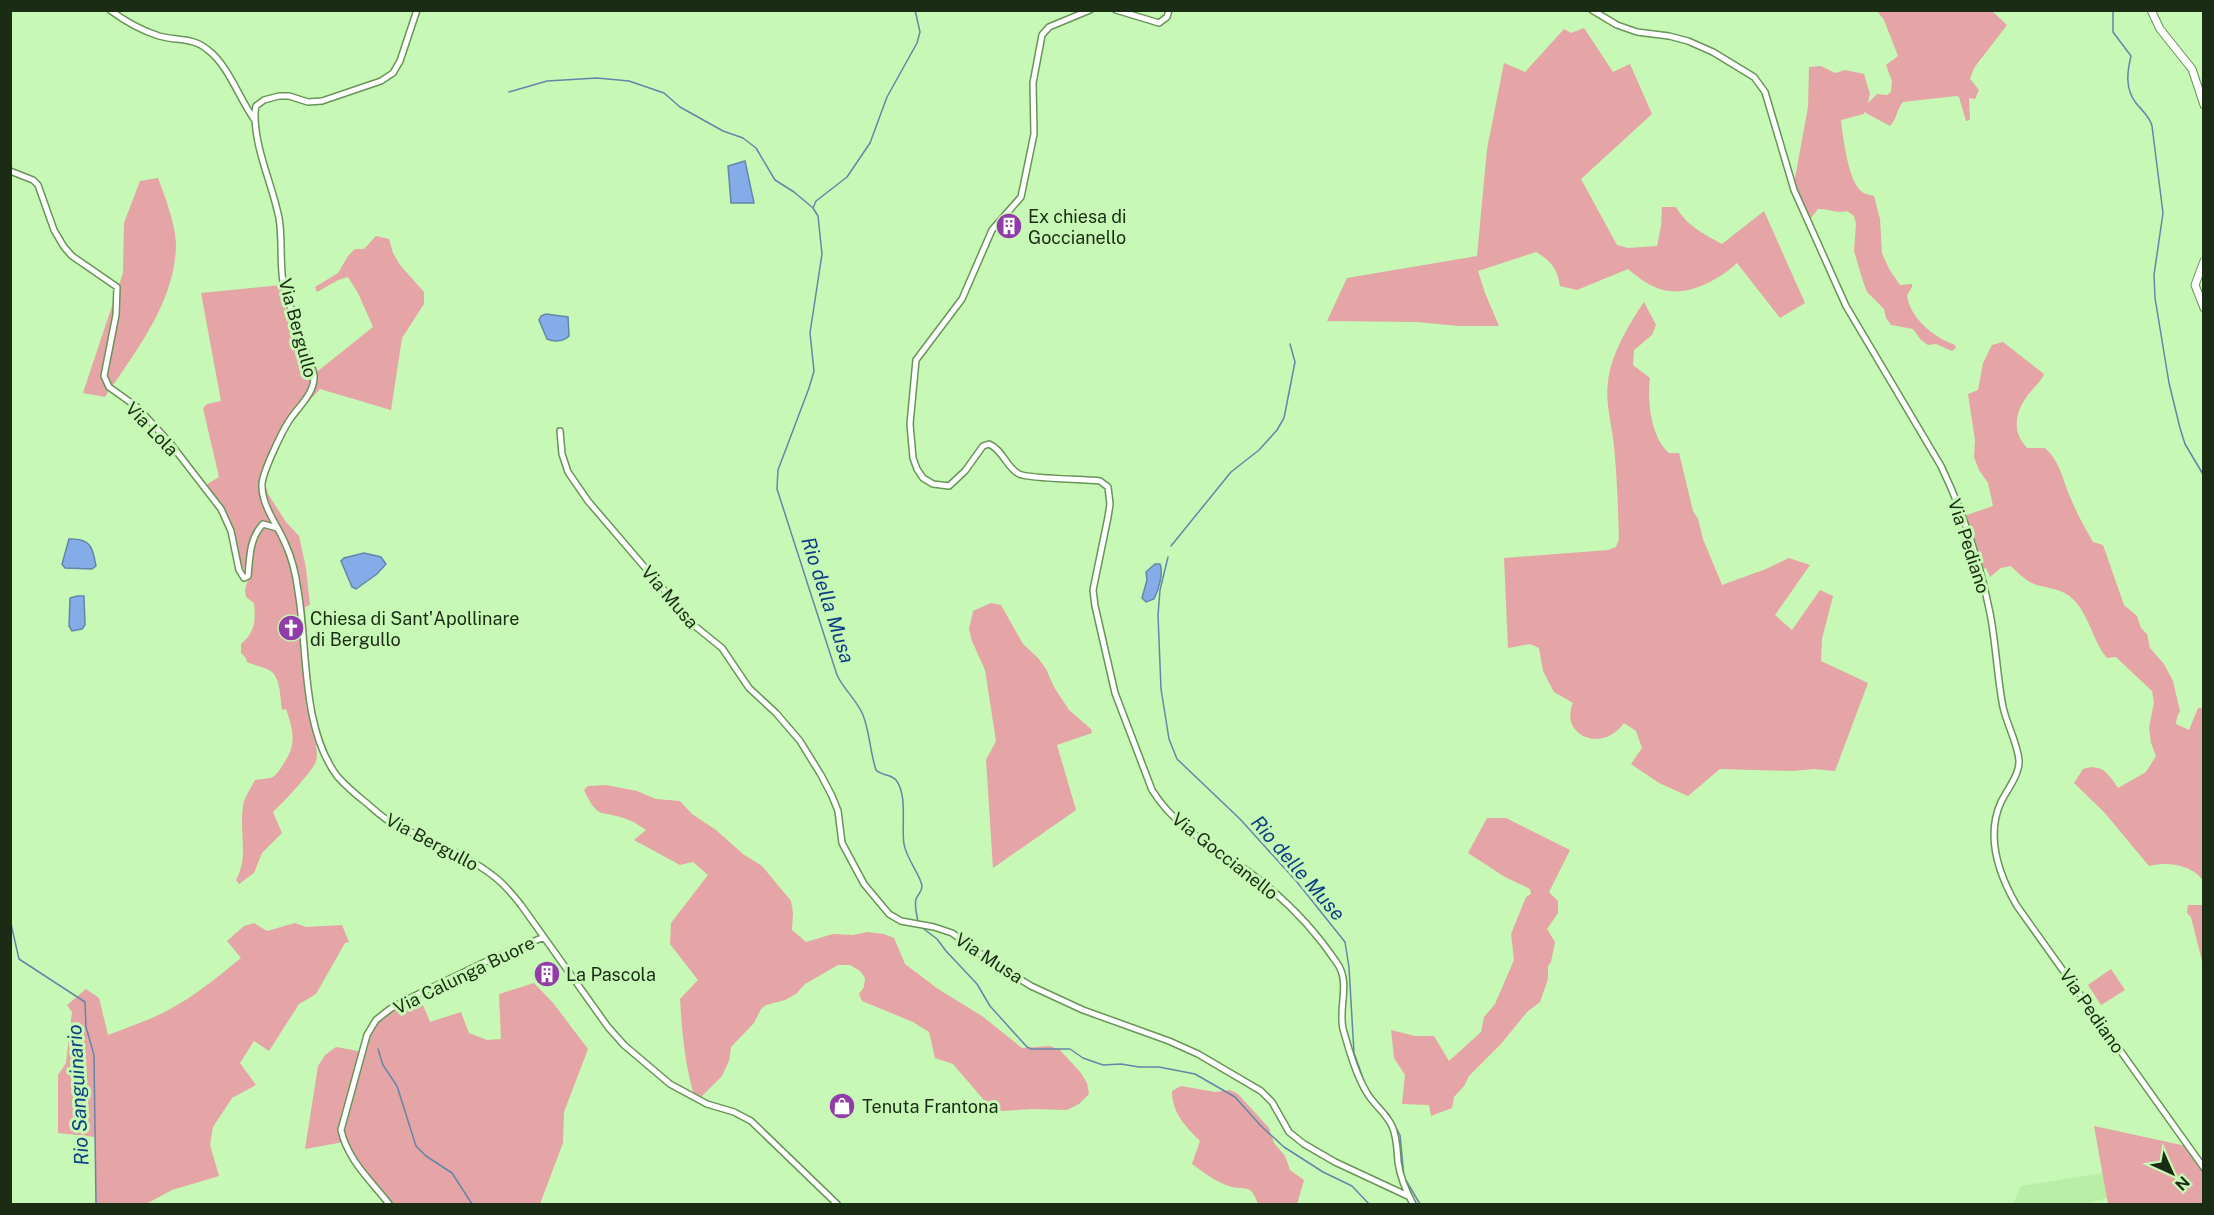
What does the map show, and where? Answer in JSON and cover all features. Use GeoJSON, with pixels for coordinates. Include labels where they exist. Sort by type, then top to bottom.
{"type":"FeatureCollection","features":[{"type":"Feature","properties":{"kind":"street","name":"Via Bergullo"},"geometry":{"type":"LineString","coordinates":[[110,10],[138,29],[160,36],[190,40],[209,50],[222,65],[255,121],[279,220],[284,288],[314,375],[311,392],[290,419],[273,453],[262,482],[264,500],[286,544],[297,582],[313,719],[335,773],[350,789],[395,825],[435,842],[478,865],[496,878],[521,904],[608,1027],[624,1045],[670,1084],[707,1104],[734,1112],[751,1121],[837,1204]]}},
{"type":"Feature","properties":{"kind":"street"},"geometry":{"type":"LineString","coordinates":[[255,121],[256,106],[269,98],[289,96],[308,102],[322,101],[386,78],[400,61],[417,10]]}},
{"type":"Feature","properties":{"kind":"street","name":"Via Goccianello"},"geometry":{"type":"LineString","coordinates":[[1090,10],[1049,27],[1041,35],[1033,83],[1034,134],[1021,197],[992,230],[962,299],[916,360],[910,424],[913,458],[923,478],[933,484],[949,486],[965,471],[983,446],[989,444],[999,451],[1011,468],[1022,476],[1100,481],[1108,487],[1110,504],[1093,590],[1095,606],[1115,693],[1152,790],[1161,804],[1182,826],[1245,870],[1289,907],[1337,963],[1344,977],[1341,1017],[1345,1035],[1364,1087],[1392,1127],[1397,1143],[1400,1174],[1413,1204]]}},
{"type":"Feature","properties":{"kind":"street"},"geometry":{"type":"LineString","coordinates":[[1116,10],[1159,23],[1167,17],[1169,10]]}},
{"type":"Feature","properties":{"kind":"street","name":"Via Pediano"},"geometry":{"type":"LineString","coordinates":[[1592,10],[1617,25],[1637,32],[1688,40],[1705,48],[1754,77],[1765,92],[1794,190],[1806,219],[1846,306],[1941,466],[1976,555],[1990,612],[2004,709],[2019,760],[2016,773],[2000,804],[1996,818],[1994,840],[2000,873],[2017,906],[2204,1168]]}},
{"type":"Feature","properties":{"kind":"street"},"geometry":{"type":"LineString","coordinates":[[2151,10],[2160,29],[2192,69],[2204,105]]}},
{"type":"Feature","properties":{"kind":"street","name":"Via Lola"},"geometry":{"type":"LineString","coordinates":[[10,171],[33,180],[38,185],[59,240],[72,256],[117,287],[116,315],[105,376],[109,387],[137,407],[170,443],[221,509],[231,531],[239,570],[244,578],[249,576],[250,548],[259,528],[263,524],[268,524],[278,529]]}},
{"type":"Feature","properties":{"kind":"street"},"geometry":{"type":"LineString","coordinates":[[2204,261],[2195,285],[2204,308]]}},
{"type":"Feature","properties":{"kind":"street","name":"Via Musa"},"geometry":{"type":"LineString","coordinates":[[560,431],[562,454],[568,472],[588,501],[671,598],[685,618],[722,648],[749,687],[800,741],[832,796],[842,843],[864,884],[889,914],[901,921],[952,933],[1024,982],[1083,1010],[1198,1054],[1262,1091],[1272,1102],[1289,1132],[1310,1148],[1409,1198]]}},
{"type":"Feature","properties":{"kind":"street","name":"Via Calunga Buore"},"geometry":{"type":"LineString","coordinates":[[388,1204],[353,1159],[344,1145],[340,1130],[367,1035],[376,1020],[390,1009],[544,937]]}},
{"type":"Feature","properties":{"kind":"shaded area"},"geometry":{"type":"Polygon","coordinates":[[[1877,11],[1992,11],[2007,25],[1974,68],[1970,79],[1979,90],[1975,99],[1969,98],[1970,120],[1966,121],[1959,97],[1956,96],[1903,102],[1890,126],[1865,111],[1864,114],[1841,120],[1847,158],[1856,185],[1865,194],[1874,196],[1880,219],[1882,253],[1889,269],[1900,285],[1912,284],[1907,295],[1913,311],[1931,332],[1955,345],[1956,348],[1952,351],[1936,344],[1928,345],[1913,329],[1891,325],[1884,309],[1867,292],[1862,278],[1854,251],[1856,224],[1854,216],[1847,211],[1818,209],[1808,222],[1793,189],[1808,107],[1809,67],[1821,66],[1835,73],[1845,70],[1864,74],[1870,94],[1868,103],[1877,94],[1887,95],[1891,92],[1892,81],[1886,65],[1898,56],[1884,20],[1877,11]]]}},
{"type":"Feature","properties":{"kind":"shaded area"},"geometry":{"type":"Polygon","coordinates":[[[1584,28],[1613,72],[1630,64],[1652,114],[1581,179],[1617,245],[1628,248],[1657,246],[1662,207],[1676,207],[1680,214],[1702,233],[1722,244],[1764,211],[1805,303],[1780,318],[1737,263],[1721,276],[1702,286],[1680,291],[1655,287],[1628,269],[1577,290],[1560,286],[1552,266],[1536,252],[1478,271],[1499,326],[1327,321],[1347,278],[1477,256],[1487,149],[1504,63],[1525,72],[1564,29],[1571,33],[1584,28]]]}},
{"type":"Feature","properties":{"kind":"shaded area"},"geometry":{"type":"Polygon","coordinates":[[[158,178],[170,211],[176,237],[174,266],[169,286],[152,325],[105,397],[83,393],[123,273],[124,223],[140,181],[158,178]]]}},
{"type":"Feature","properties":{"kind":"shaded area"},"geometry":{"type":"Polygon","coordinates":[[[376,236],[389,239],[400,265],[424,292],[424,304],[402,338],[391,410],[320,389],[292,420],[268,464],[264,479],[268,494],[286,522],[299,536],[306,568],[310,605],[305,607],[312,698],[306,704],[317,755],[310,772],[273,812],[282,833],[262,853],[254,873],[239,884],[236,880],[242,863],[242,815],[245,800],[255,780],[273,777],[279,771],[287,759],[293,739],[286,709],[282,710],[279,686],[275,676],[267,669],[247,662],[241,653],[241,644],[252,630],[255,615],[254,603],[246,597],[245,590],[249,575],[240,564],[228,515],[206,485],[219,477],[203,408],[207,404],[221,401],[201,293],[281,285],[318,371],[373,327],[348,277],[317,292],[315,287],[338,273],[355,249],[364,249],[376,236]]]}},
{"type":"Feature","properties":{"kind":"shaded area"},"geometry":{"type":"Polygon","coordinates":[[[1644,302],[1656,325],[1652,335],[1634,350],[1633,365],[1650,378],[1649,397],[1654,429],[1669,453],[1679,453],[1693,511],[1722,585],[1789,558],[1810,565],[1775,615],[1792,630],[1820,590],[1833,596],[1822,639],[1821,661],[1868,683],[1835,771],[1720,769],[1688,796],[1659,783],[1631,764],[1642,748],[1636,731],[1624,723],[1615,733],[1604,738],[1585,737],[1577,731],[1572,724],[1570,714],[1573,703],[1554,692],[1543,671],[1539,648],[1530,644],[1508,648],[1504,558],[1608,550],[1616,547],[1619,539],[1617,492],[1607,390],[1617,350],[1644,302]]]}},
{"type":"Feature","properties":{"kind":"shaded area"},"geometry":{"type":"Polygon","coordinates":[[[2003,342],[2044,374],[2019,410],[2017,425],[2021,441],[2027,448],[2045,448],[2050,453],[2058,465],[2076,510],[2093,542],[2103,545],[2124,605],[2137,616],[2141,628],[2147,634],[2150,648],[2164,664],[2173,681],[2180,711],[2176,724],[2189,730],[2198,708],[2203,708],[2203,881],[2193,871],[2179,866],[2163,864],[2149,866],[2104,812],[2074,783],[2083,769],[2090,767],[2104,771],[2118,788],[2146,772],[2156,756],[2149,728],[2154,702],[2152,691],[2116,657],[2107,658],[2081,608],[2068,595],[2030,582],[2011,566],[2001,568],[1990,577],[1986,568],[1979,570],[1961,517],[1993,506],[1988,483],[1974,457],[1975,440],[1968,394],[1978,390],[1983,363],[1992,345],[2003,342]]]}},
{"type":"Feature","properties":{"kind":"shaded area"},"geometry":{"type":"Polygon","coordinates":[[[991,603],[1001,605],[1023,644],[1046,669],[1054,687],[1069,710],[1091,729],[1092,733],[1057,745],[1076,810],[993,868],[986,760],[996,741],[985,670],[969,629],[973,611],[991,603]]]}},
{"type":"Feature","properties":{"kind":"shaded area"},"geometry":{"type":"Polygon","coordinates":[[[606,785],[637,791],[656,799],[680,801],[692,814],[762,866],[791,901],[792,930],[806,942],[833,934],[853,935],[867,932],[894,938],[905,964],[938,989],[982,1016],[1022,1048],[1050,1046],[1060,1050],[1081,1073],[1087,1083],[1089,1094],[1079,1104],[1067,1110],[1002,1111],[989,1106],[953,1064],[935,1058],[929,1032],[913,1022],[862,1001],[859,994],[864,987],[865,978],[860,971],[850,965],[838,965],[805,984],[796,994],[761,1009],[754,1023],[731,1047],[729,1061],[722,1076],[696,1102],[689,1076],[680,999],[698,980],[670,944],[671,923],[708,875],[693,862],[680,865],[634,840],[646,830],[636,823],[598,811],[584,790],[588,786],[606,785]]]}},
{"type":"Feature","properties":{"kind":"shaded area"},"geometry":{"type":"Polygon","coordinates":[[[1487,818],[1506,818],[1570,850],[1549,892],[1558,901],[1558,913],[1547,929],[1555,942],[1548,966],[1548,979],[1540,1002],[1527,1012],[1501,1044],[1469,1076],[1454,1097],[1452,1108],[1431,1116],[1429,1105],[1402,1104],[1405,1075],[1394,1058],[1391,1030],[1415,1036],[1434,1036],[1449,1061],[1481,1032],[1484,1017],[1495,1004],[1514,960],[1511,934],[1526,897],[1531,894],[1530,889],[1505,877],[1468,853],[1487,818]]]}},
{"type":"Feature","properties":{"kind":"shaded area"},"geometry":{"type":"Polygon","coordinates":[[[2203,903],[2203,965],[2191,917],[2187,913],[2188,905],[2202,905],[2203,903]]]}},
{"type":"Feature","properties":{"kind":"shaded area"},"geometry":{"type":"Polygon","coordinates":[[[254,923],[267,931],[295,923],[306,927],[342,925],[349,942],[345,943],[316,994],[299,1004],[269,1051],[254,1041],[240,1063],[256,1085],[232,1098],[213,1127],[210,1145],[219,1176],[172,1190],[146,1204],[96,1204],[95,1137],[58,1133],[58,1075],[66,1063],[72,1012],[67,1005],[86,989],[99,998],[108,1035],[152,1018],[188,999],[241,958],[227,941],[244,926],[254,923]]]}},
{"type":"Feature","properties":{"kind":"shaded area"},"geometry":{"type":"Polygon","coordinates":[[[2111,969],[2125,990],[2101,1005],[2088,985],[2111,969]]]}},
{"type":"Feature","properties":{"kind":"shaded area"},"geometry":{"type":"Polygon","coordinates":[[[534,983],[554,1004],[588,1049],[564,1112],[563,1143],[540,1204],[391,1204],[344,1142],[305,1149],[318,1066],[325,1055],[336,1047],[364,1052],[374,1025],[418,993],[430,1022],[461,1012],[469,1033],[487,1040],[501,1039],[499,994],[534,983]]]}},
{"type":"Feature","properties":{"kind":"shaded area"},"geometry":{"type":"Polygon","coordinates":[[[1181,1086],[1215,1092],[1230,1090],[1238,1094],[1269,1128],[1274,1143],[1285,1156],[1290,1170],[1304,1180],[1297,1204],[1258,1204],[1250,1190],[1224,1184],[1192,1164],[1200,1141],[1185,1125],[1174,1106],[1172,1091],[1181,1086]]]}},
{"type":"Feature","properties":{"kind":"shaded area"},"geometry":{"type":"Polygon","coordinates":[[[2094,1126],[2186,1146],[2203,1171],[2203,1204],[2108,1204],[2094,1126]]]}},
{"type":"Feature","properties":{"kind":"shaded area"},"geometry":{"type":"Polygon","coordinates":[[[2103,1173],[2107,1198],[2085,1204],[2013,1204],[2021,1186],[2103,1173]]]}},
{"type":"Feature","properties":{"kind":"water"},"geometry":{"type":"Polygon","coordinates":[[[745,161],[754,203],[731,203],[728,166],[745,161]]]}},
{"type":"Feature","properties":{"kind":"water"},"geometry":{"type":"Polygon","coordinates":[[[546,314],[568,317],[569,336],[558,341],[547,339],[539,320],[546,314]]]}},
{"type":"Feature","properties":{"kind":"water"},"geometry":{"type":"Polygon","coordinates":[[[69,539],[82,540],[89,545],[96,566],[92,569],[65,568],[62,564],[69,539]]]}},
{"type":"Feature","properties":{"kind":"water"},"geometry":{"type":"Polygon","coordinates":[[[364,553],[381,557],[386,564],[377,574],[356,589],[352,587],[341,561],[344,558],[364,553]]]}},
{"type":"Feature","properties":{"kind":"water"},"geometry":{"type":"Polygon","coordinates":[[[1155,564],[1160,564],[1160,582],[1154,599],[1146,602],[1142,598],[1147,580],[1146,572],[1155,564]]]}},
{"type":"Feature","properties":{"kind":"water"},"geometry":{"type":"Polygon","coordinates":[[[84,596],[85,625],[82,629],[72,631],[69,626],[70,598],[84,596]]]}},
{"type":"Feature","properties":{"kind":"waterway"},"geometry":{"type":"LineString","coordinates":[[813,208],[816,201],[847,177],[870,143],[887,97],[917,43],[920,32],[915,10]]}},
{"type":"Feature","properties":{"kind":"waterway"},"geometry":{"type":"LineString","coordinates":[[2113,10],[2113,32],[2131,56],[2128,74],[2132,98],[2145,113],[2152,126],[2163,213],[2154,275],[2155,298],[2169,383],[2185,444],[2204,476]]}},
{"type":"Feature","properties":{"kind":"waterway","name":"Rio della Musa"},"geometry":{"type":"LineString","coordinates":[[509,92],[547,81],[597,78],[629,81],[664,93],[680,107],[723,131],[743,138],[756,148],[775,180],[794,192],[813,208],[818,216],[822,254],[810,333],[814,371],[778,470],[777,489],[837,675],[863,715],[876,770],[894,778],[900,786],[903,803],[904,844],[922,886],[915,902],[918,922]]}},
{"type":"Feature","properties":{"kind":"waterway","name":"Rio delle Muse"},"geometry":{"type":"LineString","coordinates":[[1171,546],[1231,472],[1259,450],[1277,430],[1284,418],[1295,362],[1290,344]]}},
{"type":"Feature","properties":{"kind":"waterway","name":"Rio delle Muse"},"geometry":{"type":"LineString","coordinates":[[1168,557],[1160,590],[1158,615],[1161,689],[1169,739],[1177,759],[1240,819],[1297,882],[1345,942],[1349,967],[1354,1053],[1364,1081]]}},
{"type":"Feature","properties":{"kind":"waterway","name":"Rio Sanguinario"},"geometry":{"type":"LineString","coordinates":[[10,878],[11,924],[19,959],[85,1002],[86,1027],[94,1055],[96,1204]]}},
{"type":"Feature","properties":{"kind":"waterway","name":"Rio della Musa"},"geometry":{"type":"LineString","coordinates":[[920,926],[937,939],[977,984],[990,1006],[1027,1047],[1031,1049],[1070,1049],[1083,1058],[1103,1065],[1159,1067],[1195,1074],[1235,1097],[1284,1147],[1323,1172],[1352,1186],[1369,1204]]}},
{"type":"Feature","properties":{"kind":"waterway"},"geometry":{"type":"LineString","coordinates":[[378,1049],[383,1065],[397,1086],[416,1146],[426,1156],[452,1173],[472,1204]]}},
{"type":"Feature","properties":{"kind":"waterway","name":"Rio delle Muse"},"geometry":{"type":"LineString","coordinates":[[1372,1096],[1389,1115],[1400,1135],[1404,1177],[1420,1204]]}},
{"type":"Feature","properties":{"kind":"place","name":"Ex chiesa di Goccianello"},"geometry":{"type":"Point","coordinates":[1009,226]}},
{"type":"Feature","properties":{"kind":"place","name":"Chiesa di Sant'Apollinare di Bergullo"},"geometry":{"type":"Point","coordinates":[291,628]}},
{"type":"Feature","properties":{"kind":"place","name":"La Pascola"},"geometry":{"type":"Point","coordinates":[547,974]}},
{"type":"Feature","properties":{"kind":"place","name":"Tenuta Frantona"},"geometry":{"type":"Point","coordinates":[842,1106]}}]}
